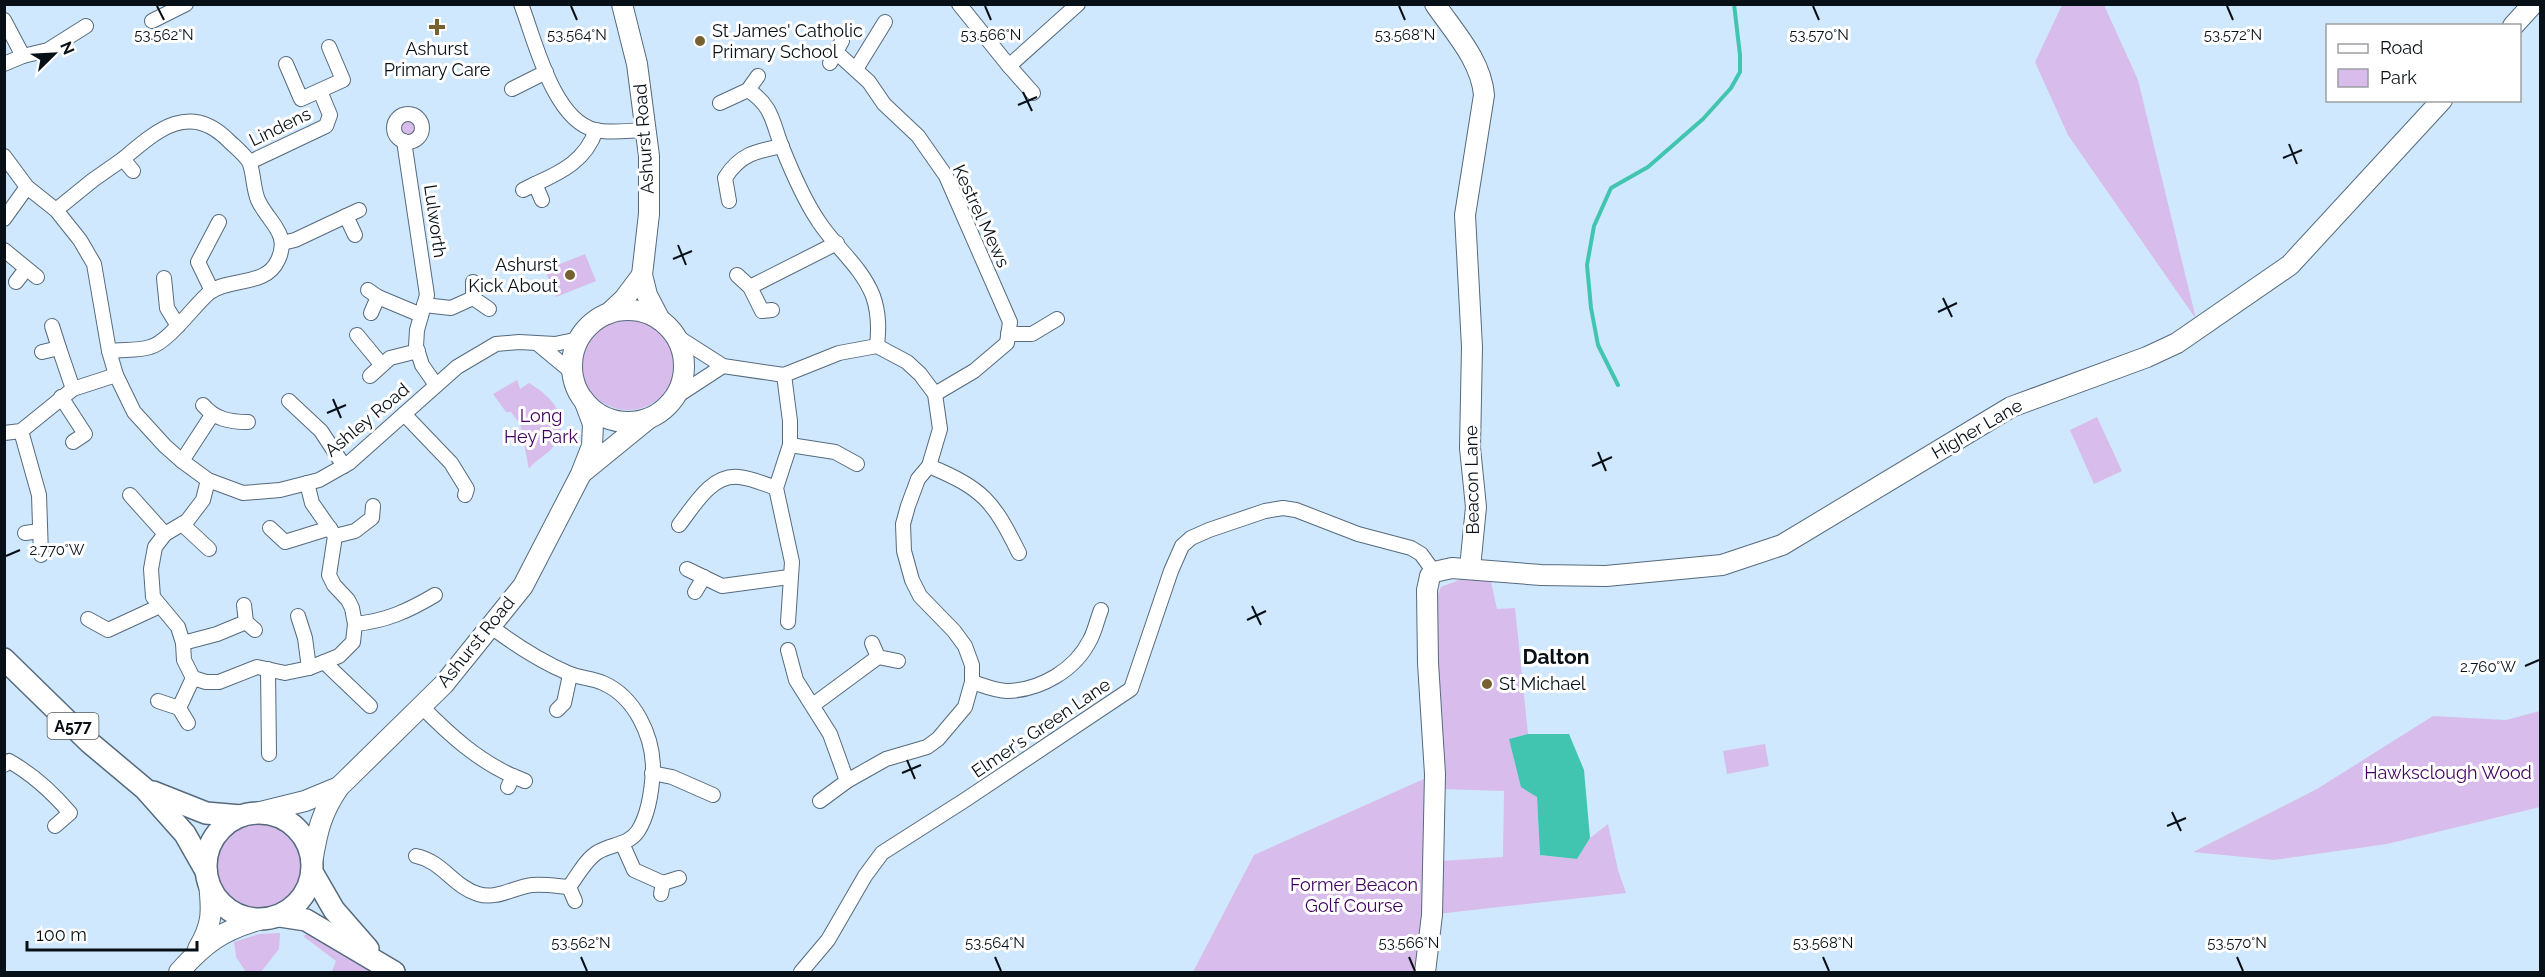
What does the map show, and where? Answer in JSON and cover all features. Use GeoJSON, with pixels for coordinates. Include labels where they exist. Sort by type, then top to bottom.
{"type":"FeatureCollection","features":[{"type":"Feature","properties":{"kind":"main road","name":"A577"},"geometry":{"type":"LineString","coordinates":[[4,659],[89,742],[145,789],[185,834],[208,877],[214,894],[225,908],[241,916],[259,920],[279,916],[306,920],[387,968]]}},
{"type":"Feature","properties":{"kind":"main road","name":"A577"},"geometry":{"type":"LineString","coordinates":[[145,789],[206,813],[266,814],[293,825],[303,836],[309,849],[312,868],[309,886],[302,898],[279,916]]}},
{"type":"Feature","properties":{"kind":"main road"},"geometry":{"type":"LineString","coordinates":[[208,877],[207,854],[214,838],[226,825],[247,815]]}},
{"type":"Feature","properties":{"kind":"main road","name":"A577"},"geometry":{"type":"LineString","coordinates":[[312,868],[334,910],[387,968]]}},
{"type":"Feature","properties":{"kind":"street"},"geometry":{"type":"LineString","coordinates":[[152,21],[186,4]]}},
{"type":"Feature","properties":{"kind":"street"},"geometry":{"type":"LineString","coordinates":[[522,4],[546,72],[565,108],[596,130],[647,130]]}},
{"type":"Feature","properties":{"kind":"street","name":"Ashurst Road"},"geometry":{"type":"LineString","coordinates":[[622,4],[637,64],[647,130],[649,174],[643,268],[647,295],[660,320]]}},
{"type":"Feature","properties":{"kind":"street"},"geometry":{"type":"LineString","coordinates":[[959,4],[1033,93]]}},
{"type":"Feature","properties":{"kind":"street"},"geometry":{"type":"LineString","coordinates":[[1009,66],[1078,4]]}},
{"type":"Feature","properties":{"kind":"street","name":"Beacon Lane"},"geometry":{"type":"LineString","coordinates":[[1435,4],[1476,65],[1483,82],[1484,95],[1465,215],[1464,236],[1472,347],[1470,448],[1476,507],[1470,568]]}},
{"type":"Feature","properties":{"kind":"street"},"geometry":{"type":"LineString","coordinates":[[2515,24],[2533,4]]}},
{"type":"Feature","properties":{"kind":"street"},"geometry":{"type":"LineString","coordinates":[[4,20],[23,56]]}},
{"type":"Feature","properties":{"kind":"street"},"geometry":{"type":"LineString","coordinates":[[856,69],[885,22]]}},
{"type":"Feature","properties":{"kind":"street"},"geometry":{"type":"LineString","coordinates":[[4,64],[23,56],[48,50],[86,26]]}},
{"type":"Feature","properties":{"kind":"street","name":"Lindens"},"geometry":{"type":"LineString","coordinates":[[286,64],[301,99],[343,80],[329,47]]}},
{"type":"Feature","properties":{"kind":"street","name":"Kestrel Mews"},"geometry":{"type":"LineString","coordinates":[[836,52],[869,82],[884,104],[918,136],[946,176],[1010,321],[1008,334]]}},
{"type":"Feature","properties":{"kind":"street"},"geometry":{"type":"LineString","coordinates":[[512,89],[546,72]]}},
{"type":"Feature","properties":{"kind":"street"},"geometry":{"type":"LineString","coordinates":[[720,103],[748,90],[758,76]]}},
{"type":"Feature","properties":{"kind":"street"},"geometry":{"type":"LineString","coordinates":[[748,90],[762,99],[773,118],[782,146],[818,222],[864,275],[874,298],[880,326],[877,346]]}},
{"type":"Feature","properties":{"kind":"street","name":"Lindens"},"geometry":{"type":"LineString","coordinates":[[250,162],[326,126],[330,115],[320,91]]}},
{"type":"Feature","properties":{"kind":"street","name":"Higher Lane"},"geometry":{"type":"LineString","coordinates":[[1470,568],[1541,575],[1606,576],[1722,565],[1782,545],[2011,407],[2147,357],[2177,343],[2290,265],[2440,102]]}},
{"type":"Feature","properties":{"kind":"street","name":"Lindens"},"geometry":{"type":"LineString","coordinates":[[56,210],[169,125],[206,123],[220,132],[250,162],[258,201],[278,228],[282,243]]}},
{"type":"Feature","properties":{"kind":"street"},"geometry":{"type":"LineString","coordinates":[[542,200],[529,187],[571,167],[591,142],[596,130]]}},
{"type":"Feature","properties":{"kind":"street","name":"Lulworth"},"geometry":{"type":"LineString","coordinates":[[404,141],[427,295],[417,330],[418,351],[422,365],[436,385]]}},
{"type":"Feature","properties":{"kind":"street"},"geometry":{"type":"LineString","coordinates":[[729,201],[725,178],[734,164],[754,152],[782,146]]}},
{"type":"Feature","properties":{"kind":"street","name":"Ashley Road"},"geometry":{"type":"LineString","coordinates":[[4,156],[27,188],[56,210],[80,240],[94,264],[109,351],[116,375],[134,412],[182,461],[208,480],[243,493],[280,490],[319,480],[344,466],[457,367],[496,344],[519,342],[555,344],[579,339]]}},
{"type":"Feature","properties":{"kind":"street"},"geometry":{"type":"LineString","coordinates":[[123,159],[132,171]]}},
{"type":"Feature","properties":{"kind":"street"},"geometry":{"type":"LineString","coordinates":[[4,219],[27,188]]}},
{"type":"Feature","properties":{"kind":"street"},"geometry":{"type":"LineString","coordinates":[[109,351],[152,347],[178,326],[212,291],[264,275],[278,261],[282,243],[295,240],[353,213],[355,236]]}},
{"type":"Feature","properties":{"kind":"street"},"geometry":{"type":"LineString","coordinates":[[212,291],[198,262],[219,222]]}},
{"type":"Feature","properties":{"kind":"street"},"geometry":{"type":"LineString","coordinates":[[750,287],[837,243]]}},
{"type":"Feature","properties":{"kind":"street"},"geometry":{"type":"LineString","coordinates":[[4,250],[32,273],[16,282]]}},
{"type":"Feature","properties":{"kind":"street"},"geometry":{"type":"LineString","coordinates":[[643,268],[608,314],[587,329],[579,339],[573,356],[573,373],[576,387],[584,400],[597,413],[613,420],[630,422],[648,419],[674,398],[723,366]]}},
{"type":"Feature","properties":{"kind":"street"},"geometry":{"type":"LineString","coordinates":[[737,275],[750,287],[762,311],[772,310]]}},
{"type":"Feature","properties":{"kind":"street"},"geometry":{"type":"LineString","coordinates":[[164,278],[168,308],[178,326]]}},
{"type":"Feature","properties":{"kind":"street"},"geometry":{"type":"LineString","coordinates":[[473,282],[473,298]]}},
{"type":"Feature","properties":{"kind":"street"},"geometry":{"type":"LineString","coordinates":[[371,313],[373,294],[423,310],[451,308],[473,298]]}},
{"type":"Feature","properties":{"kind":"street"},"geometry":{"type":"LineString","coordinates":[[473,298],[489,309]]}},
{"type":"Feature","properties":{"kind":"street"},"geometry":{"type":"LineString","coordinates":[[608,314],[635,311],[647,314],[660,320],[676,336],[723,366],[784,375],[839,353],[877,346],[907,362],[920,374],[935,394],[940,429],[929,466],[918,479],[908,506],[903,524],[904,551],[912,580],[920,596],[954,631],[965,646],[972,665],[972,682],[965,707],[938,739],[927,747],[886,759],[847,781],[820,801]]}},
{"type":"Feature","properties":{"kind":"street"},"geometry":{"type":"LineString","coordinates":[[935,394],[989,359],[1007,343],[1008,334],[1032,334],[1057,319]]}},
{"type":"Feature","properties":{"kind":"street"},"geometry":{"type":"LineString","coordinates":[[52,326],[79,438],[94,447]]}},
{"type":"Feature","properties":{"kind":"street"},"geometry":{"type":"LineString","coordinates":[[357,335],[381,364]]}},
{"type":"Feature","properties":{"kind":"street"},"geometry":{"type":"LineString","coordinates":[[674,398],[681,385],[684,370],[683,355],[676,336]]}},
{"type":"Feature","properties":{"kind":"street"},"geometry":{"type":"LineString","coordinates":[[538,344],[573,373]]}},
{"type":"Feature","properties":{"kind":"street"},"geometry":{"type":"LineString","coordinates":[[42,352],[59,348]]}},
{"type":"Feature","properties":{"kind":"street"},"geometry":{"type":"LineString","coordinates":[[370,376],[390,358],[418,351]]}},
{"type":"Feature","properties":{"kind":"street"},"geometry":{"type":"LineString","coordinates":[[4,433],[21,431],[67,393],[116,375]]}},
{"type":"Feature","properties":{"kind":"street"},"geometry":{"type":"LineString","coordinates":[[784,375],[790,421],[790,446],[776,488],[792,562],[789,577],[788,622]]}},
{"type":"Feature","properties":{"kind":"street","name":"Ashurst Road"},"geometry":{"type":"LineString","coordinates":[[312,868],[320,819],[339,787],[444,684],[523,585],[581,474],[592,446],[593,424],[584,400]]}},
{"type":"Feature","properties":{"kind":"street"},"geometry":{"type":"LineString","coordinates":[[289,401],[321,431],[344,466]]}},
{"type":"Feature","properties":{"kind":"street"},"geometry":{"type":"LineString","coordinates":[[182,461],[208,410],[232,422],[248,422]]}},
{"type":"Feature","properties":{"kind":"street"},"geometry":{"type":"LineString","coordinates":[[404,414],[458,473],[467,489],[465,495]]}},
{"type":"Feature","properties":{"kind":"street","name":"Ashurst Road"},"geometry":{"type":"LineString","coordinates":[[581,474],[648,419]]}},
{"type":"Feature","properties":{"kind":"street"},"geometry":{"type":"LineString","coordinates":[[21,431],[39,495],[41,555]]}},
{"type":"Feature","properties":{"kind":"street"},"geometry":{"type":"LineString","coordinates":[[790,446],[835,452],[857,464]]}},
{"type":"Feature","properties":{"kind":"street"},"geometry":{"type":"LineString","coordinates":[[929,466],[962,480],[980,493],[1001,517],[1019,553]]}},
{"type":"Feature","properties":{"kind":"street"},"geometry":{"type":"LineString","coordinates":[[679,525],[712,484],[722,478],[740,477],[776,488]]}},
{"type":"Feature","properties":{"kind":"street"},"geometry":{"type":"LineString","coordinates":[[208,480],[203,500],[182,524],[165,534],[155,547],[151,569],[153,597],[178,627],[183,643],[184,660],[193,678],[206,682],[219,682],[257,667],[285,673],[309,668],[339,656],[353,642],[355,615],[348,600],[334,585],[329,575],[333,532],[312,503],[307,483]]}},
{"type":"Feature","properties":{"kind":"street"},"geometry":{"type":"LineString","coordinates":[[130,495],[136,511],[165,534]]}},
{"type":"Feature","properties":{"kind":"street","name":"Elmer's Green Lane"},"geometry":{"type":"LineString","coordinates":[[801,972],[828,940],[865,876],[882,853],[1131,689],[1171,571],[1182,546],[1191,538],[1265,511],[1283,508],[1296,510],[1358,534],[1411,548],[1420,554],[1434,572]]}},
{"type":"Feature","properties":{"kind":"street"},"geometry":{"type":"LineString","coordinates":[[270,528],[285,542],[333,532],[355,531],[376,516]]}},
{"type":"Feature","properties":{"kind":"street"},"geometry":{"type":"LineString","coordinates":[[182,524],[211,552]]}},
{"type":"Feature","properties":{"kind":"street"},"geometry":{"type":"LineString","coordinates":[[25,533],[40,531]]}},
{"type":"Feature","properties":{"kind":"street"},"geometry":{"type":"LineString","coordinates":[[1425,972],[1432,915],[1434,774],[1427,590],[1430,576],[1434,572],[1443,568],[1470,568]]}},
{"type":"Feature","properties":{"kind":"street"},"geometry":{"type":"LineString","coordinates":[[687,569],[722,586],[789,577]]}},
{"type":"Feature","properties":{"kind":"street"},"geometry":{"type":"LineString","coordinates":[[695,592],[704,577]]}},
{"type":"Feature","properties":{"kind":"street"},"geometry":{"type":"LineString","coordinates":[[355,624],[391,618],[409,611],[435,595]]}},
{"type":"Feature","properties":{"kind":"street"},"geometry":{"type":"LineString","coordinates":[[183,643],[250,626],[244,605]]}},
{"type":"Feature","properties":{"kind":"street"},"geometry":{"type":"LineString","coordinates":[[88,619],[108,630],[160,606]]}},
{"type":"Feature","properties":{"kind":"street"},"geometry":{"type":"LineString","coordinates":[[972,682],[1005,691],[1027,688],[1053,679],[1075,663],[1090,640],[1101,610]]}},
{"type":"Feature","properties":{"kind":"street"},"geometry":{"type":"LineString","coordinates":[[298,616],[305,638],[309,668]]}},
{"type":"Feature","properties":{"kind":"street"},"geometry":{"type":"LineString","coordinates":[[490,626],[519,647],[570,675],[604,683],[628,701],[642,722],[653,754],[652,774],[643,820],[635,835],[594,855],[569,887]]}},
{"type":"Feature","properties":{"kind":"street"},"geometry":{"type":"LineString","coordinates":[[872,643],[878,657]]}},
{"type":"Feature","properties":{"kind":"street"},"geometry":{"type":"LineString","coordinates":[[789,650],[796,680],[830,734],[847,781]]}},
{"type":"Feature","properties":{"kind":"street"},"geometry":{"type":"LineString","coordinates":[[813,705],[878,657],[898,661]]}},
{"type":"Feature","properties":{"kind":"street"},"geometry":{"type":"LineString","coordinates":[[324,662],[370,706]]}},
{"type":"Feature","properties":{"kind":"street"},"geometry":{"type":"LineString","coordinates":[[268,669],[269,754]]}},
{"type":"Feature","properties":{"kind":"street"},"geometry":{"type":"LineString","coordinates":[[557,710],[564,703],[570,675]]}},
{"type":"Feature","properties":{"kind":"street"},"geometry":{"type":"LineString","coordinates":[[179,708],[193,678]]}},
{"type":"Feature","properties":{"kind":"street"},"geometry":{"type":"LineString","coordinates":[[158,701],[179,708],[188,723]]}},
{"type":"Feature","properties":{"kind":"street"},"geometry":{"type":"LineString","coordinates":[[422,707],[466,748],[515,782]]}},
{"type":"Feature","properties":{"kind":"street"},"geometry":{"type":"LineString","coordinates":[[4,765],[9,761],[17,766],[54,795],[70,813],[55,826]]}},
{"type":"Feature","properties":{"kind":"street"},"geometry":{"type":"LineString","coordinates":[[652,774],[672,777],[713,795]]}},
{"type":"Feature","properties":{"kind":"street","name":"Ashurst Road"},"geometry":{"type":"LineString","coordinates":[[247,815],[305,801],[339,787]]}},
{"type":"Feature","properties":{"kind":"street"},"geometry":{"type":"LineString","coordinates":[[622,843],[634,870],[662,889],[679,878]]}},
{"type":"Feature","properties":{"kind":"street"},"geometry":{"type":"LineString","coordinates":[[415,856],[436,864],[461,886],[481,895],[499,895],[534,885],[569,887]]}},
{"type":"Feature","properties":{"kind":"street"},"geometry":{"type":"LineString","coordinates":[[196,972],[197,952],[208,932],[211,919],[208,877]]}},
{"type":"Feature","properties":{"kind":"street"},"geometry":{"type":"LineString","coordinates":[[569,887],[575,901]]}},
{"type":"Feature","properties":{"kind":"street"},"geometry":{"type":"LineString","coordinates":[[179,972],[197,952],[224,932],[259,920]]}},
{"type":"Feature","properties":{"kind":"green space"},"geometry":{"type":"Polygon","coordinates":[[[2062,5],[2104,5],[2138,80],[2196,319],[2068,135],[2035,62],[2062,5]]]}},
{"type":"Feature","properties":{"kind":"green space"},"geometry":{"type":"Polygon","coordinates":[[[408,119],[415,122],[418,129],[415,136],[408,139],[401,136],[398,129],[401,122],[408,119]]]}},
{"type":"Feature","properties":{"kind":"green space","name":"Ashurst Kick About"},"geometry":{"type":"Polygon","coordinates":[[[585,254],[596,281],[556,297],[545,270],[585,254]]]}},
{"type":"Feature","properties":{"kind":"green space"},"geometry":{"type":"Polygon","coordinates":[[[628,316],[646,320],[661,330],[671,345],[675,363],[671,381],[661,396],[646,406],[628,410],[610,406],[595,396],[585,381],[581,363],[585,345],[595,330],[610,320],[628,316]]]}},
{"type":"Feature","properties":{"kind":"green space","name":"Long Hey Park"},"geometry":{"type":"Polygon","coordinates":[[[517,380],[520,389],[529,383],[546,395],[558,410],[561,419],[559,437],[553,447],[529,469],[520,424],[511,412],[506,412],[493,394],[517,380]]]}},
{"type":"Feature","properties":{"kind":"green space"},"geometry":{"type":"Polygon","coordinates":[[[2097,417],[2122,471],[2094,484],[2070,430],[2097,417]]]}},
{"type":"Feature","properties":{"kind":"green space"},"geometry":{"type":"Polygon","coordinates":[[[1469,576],[1490,577],[1497,609],[1515,608],[1528,734],[1509,739],[1537,796],[1540,855],[1577,859],[1590,838],[1608,824],[1618,870],[1626,893],[1437,914],[1440,861],[1503,857],[1504,791],[1441,789],[1436,599],[1441,587],[1469,576]]]}},
{"type":"Feature","properties":{"kind":"green space","name":"Hawksclough Wood"},"geometry":{"type":"Polygon","coordinates":[[[2540,711],[2540,807],[2387,844],[2274,860],[2193,852],[2317,789],[2433,716],[2506,720],[2540,711]]]}},
{"type":"Feature","properties":{"kind":"green space"},"geometry":{"type":"Polygon","coordinates":[[[1765,744],[1769,766],[1727,774],[1723,751],[1765,744]]]}},
{"type":"Feature","properties":{"kind":"green space","name":"Former Beacon Golf Course"},"geometry":{"type":"Polygon","coordinates":[[[1435,774],[1425,972],[1193,972],[1254,855],[1435,774]]]}},
{"type":"Feature","properties":{"kind":"green space"},"geometry":{"type":"Polygon","coordinates":[[[260,820],[278,824],[293,834],[303,849],[307,867],[303,885],[293,900],[278,910],[260,914],[242,910],[227,900],[217,885],[213,867],[217,849],[227,834],[242,824],[260,820]]]}},
{"type":"Feature","properties":{"kind":"green space"},"geometry":{"type":"Polygon","coordinates":[[[311,932],[373,972],[332,971],[336,961],[303,936],[311,932]]]}},
{"type":"Feature","properties":{"kind":"green space"},"geometry":{"type":"Polygon","coordinates":[[[280,933],[279,949],[261,972],[246,972],[236,957],[234,942],[259,934],[280,933]]]}},
{"type":"Feature","properties":{"kind":"shaded area"},"geometry":{"type":"Polygon","coordinates":[[[1528,734],[1569,734],[1584,770],[1590,838],[1577,859],[1540,855],[1537,797],[1521,787],[1509,739],[1528,734]]]}},
{"type":"Feature","properties":{"kind":"waterway"},"geometry":{"type":"LineString","coordinates":[[1618,385],[1598,345],[1591,308],[1587,265],[1594,226],[1611,188],[1648,167],[1703,119],[1731,88],[1740,72],[1734,4]]}},
{"type":"Feature","properties":{"kind":"place","name":"Ashurst Primary Care"},"geometry":{"type":"Point","coordinates":[437,27]}},
{"type":"Feature","properties":{"kind":"place","name":"St James' Catholic Primary School"},"geometry":{"type":"Point","coordinates":[700,41]}},
{"type":"Feature","properties":{"kind":"place","name":"Ashurst Kick About"},"geometry":{"type":"Point","coordinates":[570,275]}},
{"type":"Feature","properties":{"kind":"place","name":"St Michael"},"geometry":{"type":"Point","coordinates":[1487,684]}},
{"type":"Feature","properties":{"kind":"district","name":"Dalton"},"geometry":{"type":"Point","coordinates":[1556,657]}}]}
